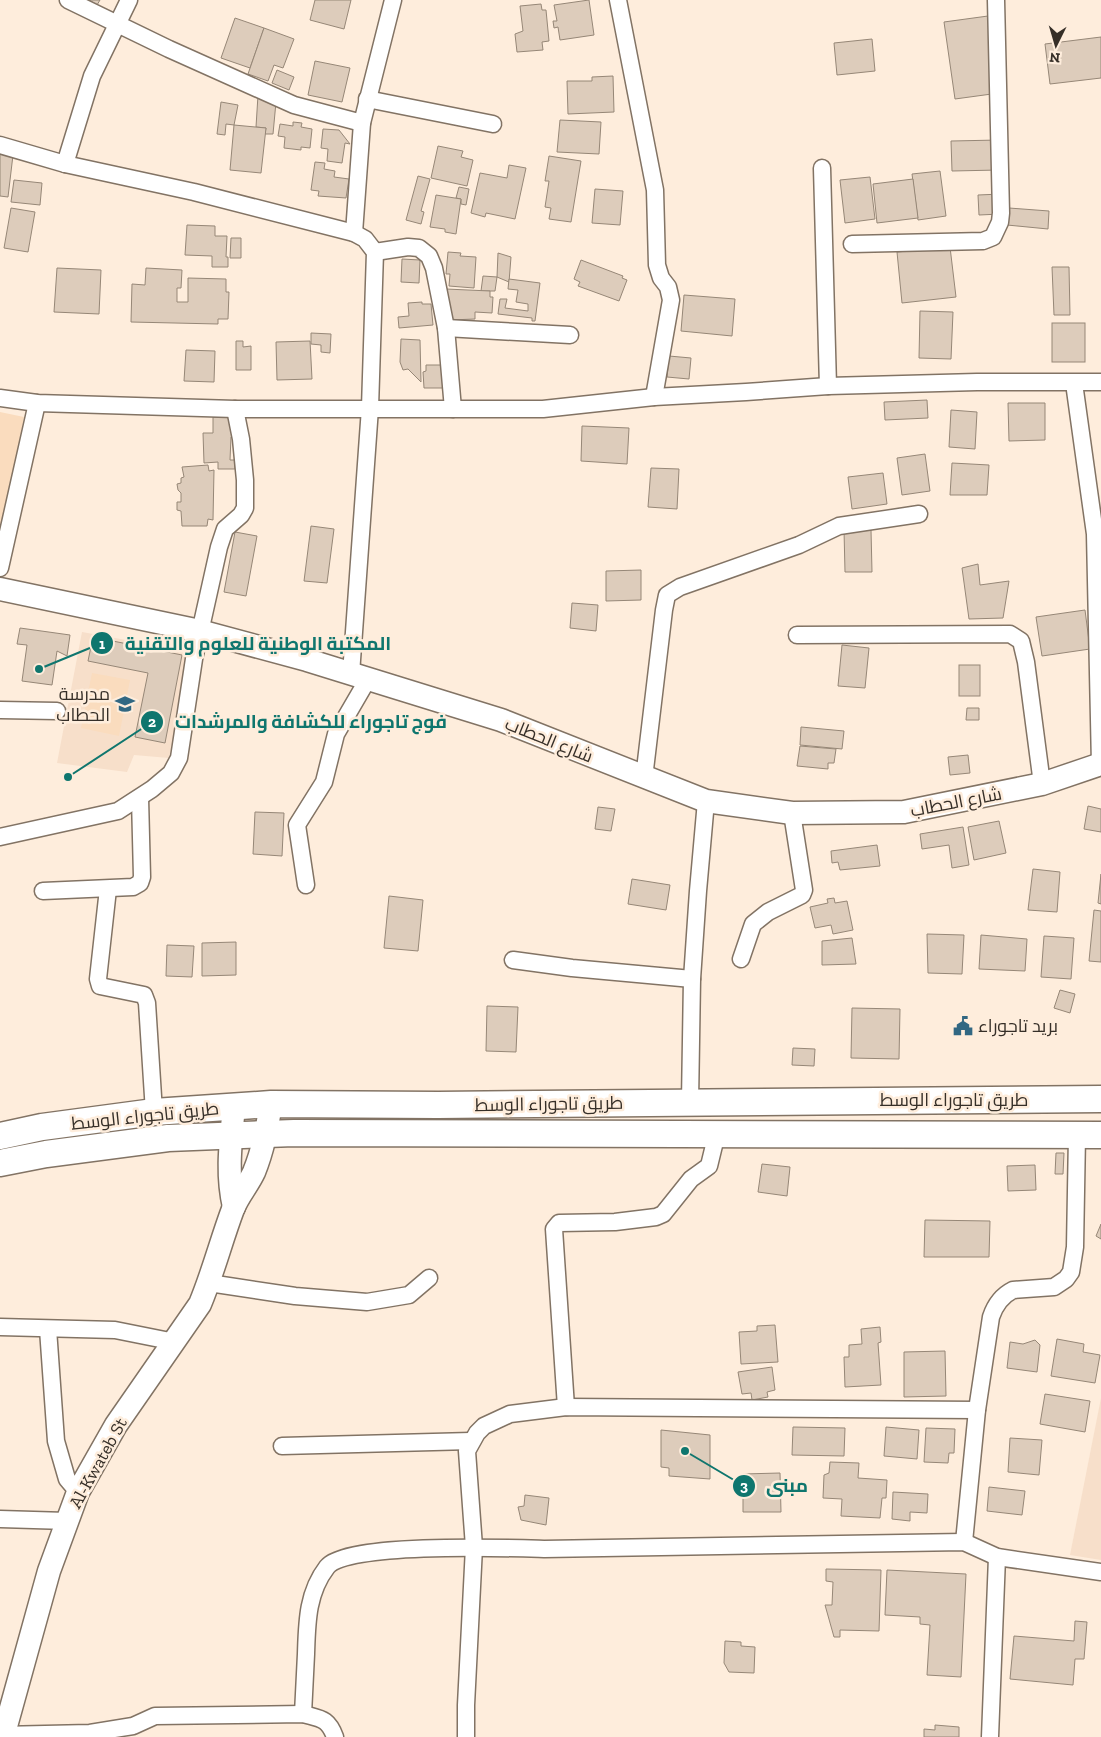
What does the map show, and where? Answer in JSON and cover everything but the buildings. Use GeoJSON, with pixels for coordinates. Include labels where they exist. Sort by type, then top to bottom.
{"type":"FeatureCollection","features":[{"type":"Feature","properties":{"kind":"main road","name":"طريق تاجوراء الوسط"},"geometry":{"type":"LineString","coordinates":[[0,1136],[42,1127],[154,1112],[271,1104],[438,1105],[1101,1099]]}},
{"type":"Feature","properties":{"kind":"main road"},"geometry":{"type":"LineString","coordinates":[[0,1163],[46,1154],[168,1138],[266,1134],[419,1132],[1089,1135]]}},
{"type":"Feature","properties":{"kind":"street"},"geometry":{"type":"LineString","coordinates":[[68,0],[294,105],[362,123]]}},
{"type":"Feature","properties":{"kind":"street"},"geometry":{"type":"LineString","coordinates":[[65,164],[92,76],[129,0]]}},
{"type":"Feature","properties":{"kind":"street"},"geometry":{"type":"LineString","coordinates":[[354,233],[362,123],[393,0]]}},
{"type":"Feature","properties":{"kind":"street"},"geometry":{"type":"LineString","coordinates":[[618,0],[655,190],[657,266],[661,278],[668,287],[671,300],[654,397]]}},
{"type":"Feature","properties":{"kind":"street"},"geometry":{"type":"LineString","coordinates":[[852,244],[983,241],[993,236],[1000,222],[1001,213],[996,0]]}},
{"type":"Feature","properties":{"kind":"street"},"geometry":{"type":"LineString","coordinates":[[367,99],[493,124]]}},
{"type":"Feature","properties":{"kind":"street"},"geometry":{"type":"LineString","coordinates":[[0,145],[65,164],[194,192],[354,233],[365,239],[375,252],[359,677],[336,734],[324,782],[297,825],[306,885]]}},
{"type":"Feature","properties":{"kind":"street"},"geometry":{"type":"LineString","coordinates":[[822,168],[828,386]]}},
{"type":"Feature","properties":{"kind":"street"},"geometry":{"type":"LineString","coordinates":[[375,252],[408,247],[418,248],[426,252],[434,268],[446,328],[452,409]]}},
{"type":"Feature","properties":{"kind":"street"},"geometry":{"type":"LineString","coordinates":[[446,328],[570,335]]}},
{"type":"Feature","properties":{"kind":"street"},"geometry":{"type":"LineString","coordinates":[[0,398],[37,402],[235,409],[543,409],[654,397],[828,386],[977,382],[1074,384],[1101,382]]}},
{"type":"Feature","properties":{"kind":"street"},"geometry":{"type":"LineString","coordinates":[[1074,384],[1095,534],[1100,764]]}},
{"type":"Feature","properties":{"kind":"street"},"geometry":{"type":"LineString","coordinates":[[0,568],[37,402]]}},
{"type":"Feature","properties":{"kind":"street"},"geometry":{"type":"LineString","coordinates":[[0,837],[118,811],[140,798],[171,773],[179,758],[200,632],[219,547],[225,529],[241,515],[245,508],[245,480],[241,439],[235,409]]}},
{"type":"Feature","properties":{"kind":"street"},"geometry":{"type":"LineString","coordinates":[[644,778],[664,610],[668,595],[680,587],[799,544],[839,526],[919,514]]}},
{"type":"Feature","properties":{"kind":"street","name":"شارع الحطاب"},"geometry":{"type":"LineString","coordinates":[[0,589],[200,632],[307,660],[501,720],[706,801],[792,814],[904,812],[1042,784],[1100,764]]}},
{"type":"Feature","properties":{"kind":"street"},"geometry":{"type":"LineString","coordinates":[[797,635],[1010,634],[1021,641],[1026,662],[1042,784]]}},
{"type":"Feature","properties":{"kind":"street"},"geometry":{"type":"LineString","coordinates":[[0,710],[57,711]]}},
{"type":"Feature","properties":{"kind":"street"},"geometry":{"type":"LineString","coordinates":[[43,891],[133,887],[140,883],[142,877],[140,798]]}},
{"type":"Feature","properties":{"kind":"street"},"geometry":{"type":"LineString","coordinates":[[690,1102],[692,979],[706,801]]}},
{"type":"Feature","properties":{"kind":"street"},"geometry":{"type":"LineString","coordinates":[[741,959],[752,924],[768,912],[802,895],[804,890],[792,814]]}},
{"type":"Feature","properties":{"kind":"street"},"geometry":{"type":"LineString","coordinates":[[108,889],[98,979],[100,986],[144,995],[147,1003],[154,1112]]}},
{"type":"Feature","properties":{"kind":"street"},"geometry":{"type":"LineString","coordinates":[[513,960],[572,968],[692,979]]}},
{"type":"Feature","properties":{"kind":"street","name":"Al-Kwateb St"},"geometry":{"type":"LineString","coordinates":[[2,1736],[49,1571],[78,1492],[116,1425],[197,1309],[209,1283],[234,1207],[253,1172],[266,1134],[271,1104]]}},
{"type":"Feature","properties":{"kind":"street"},"geometry":{"type":"LineString","coordinates":[[234,1106],[229,1171],[234,1207]]}},
{"type":"Feature","properties":{"kind":"street"},"geometry":{"type":"LineString","coordinates":[[566,1407],[554,1229],[556,1225],[560,1223],[615,1222],[656,1217],[663,1214],[691,1179],[709,1166],[717,1133]]}},
{"type":"Feature","properties":{"kind":"street"},"geometry":{"type":"LineString","coordinates":[[964,1542],[977,1410],[991,1317],[1001,1298],[1013,1290],[1054,1287],[1066,1280],[1071,1272],[1089,1135]]}},
{"type":"Feature","properties":{"kind":"street"},"geometry":{"type":"LineString","coordinates":[[209,1283],[295,1296],[367,1302],[409,1295],[429,1278]]}},
{"type":"Feature","properties":{"kind":"street"},"geometry":{"type":"LineString","coordinates":[[0,1327],[116,1330],[175,1342]]}},
{"type":"Feature","properties":{"kind":"street"},"geometry":{"type":"LineString","coordinates":[[48,1329],[56,1441],[67,1479],[78,1492]]}},
{"type":"Feature","properties":{"kind":"street"},"geometry":{"type":"LineString","coordinates":[[466,1737],[474,1547],[467,1451],[471,1441],[484,1426],[510,1414],[566,1407],[977,1410]]}},
{"type":"Feature","properties":{"kind":"street"},"geometry":{"type":"LineString","coordinates":[[282,1446],[471,1441]]}},
{"type":"Feature","properties":{"kind":"street"},"geometry":{"type":"LineString","coordinates":[[0,1519],[67,1521]]}},
{"type":"Feature","properties":{"kind":"street"},"geometry":{"type":"LineString","coordinates":[[303,1714],[308,1613],[313,1592],[328,1565],[342,1557],[362,1552],[474,1547],[554,1549],[964,1542],[997,1558],[1101,1572]]}},
{"type":"Feature","properties":{"kind":"street"},"geometry":{"type":"LineString","coordinates":[[990,1737],[997,1558]]}},
{"type":"Feature","properties":{"kind":"street"},"geometry":{"type":"LineString","coordinates":[[2,1736],[90,1733],[132,1726],[139,1730],[155,1716],[303,1714],[321,1719],[331,1726],[335,1737]]}},
{"type":"Feature","properties":{"kind":"shaded area"},"geometry":{"type":"Polygon","coordinates":[[[0,412],[24,417],[0,542],[0,412]]]}},
{"type":"Feature","properties":{"kind":"shaded area","name":"مدرسة الحطاب"},"geometry":{"type":"Polygon","coordinates":[[[82,632],[192,652],[169,758],[134,755],[127,772],[57,763],[82,632]]]}},
{"type":"Feature","properties":{"kind":"shaded area"},"geometry":{"type":"Polygon","coordinates":[[[92,673],[130,680],[119,736],[81,728],[92,673]]]}},
{"type":"Feature","properties":{"kind":"shaded area"},"geometry":{"type":"Polygon","coordinates":[[[1101,1398],[1101,1560],[1070,1555],[1101,1398]]]}},
{"type":"Feature","properties":{"kind":"place","name":"المكتبة الوطنية للعلوم والتقنية"},"geometry":{"type":"Point","coordinates":[39,669]}},
{"type":"Feature","properties":{"kind":"place","name":"مدرسة الحطاب"},"geometry":{"type":"Point","coordinates":[125,704]}},
{"type":"Feature","properties":{"kind":"place","name":"فوج تاجوراء للكشافة والمرشدات"},"geometry":{"type":"Point","coordinates":[68,777]}},
{"type":"Feature","properties":{"kind":"place","name":"بريد تاجوراء"},"geometry":{"type":"Point","coordinates":[963,1026]}},
{"type":"Feature","properties":{"kind":"place","name":"مبنى"},"geometry":{"type":"Point","coordinates":[685,1451]}}]}
